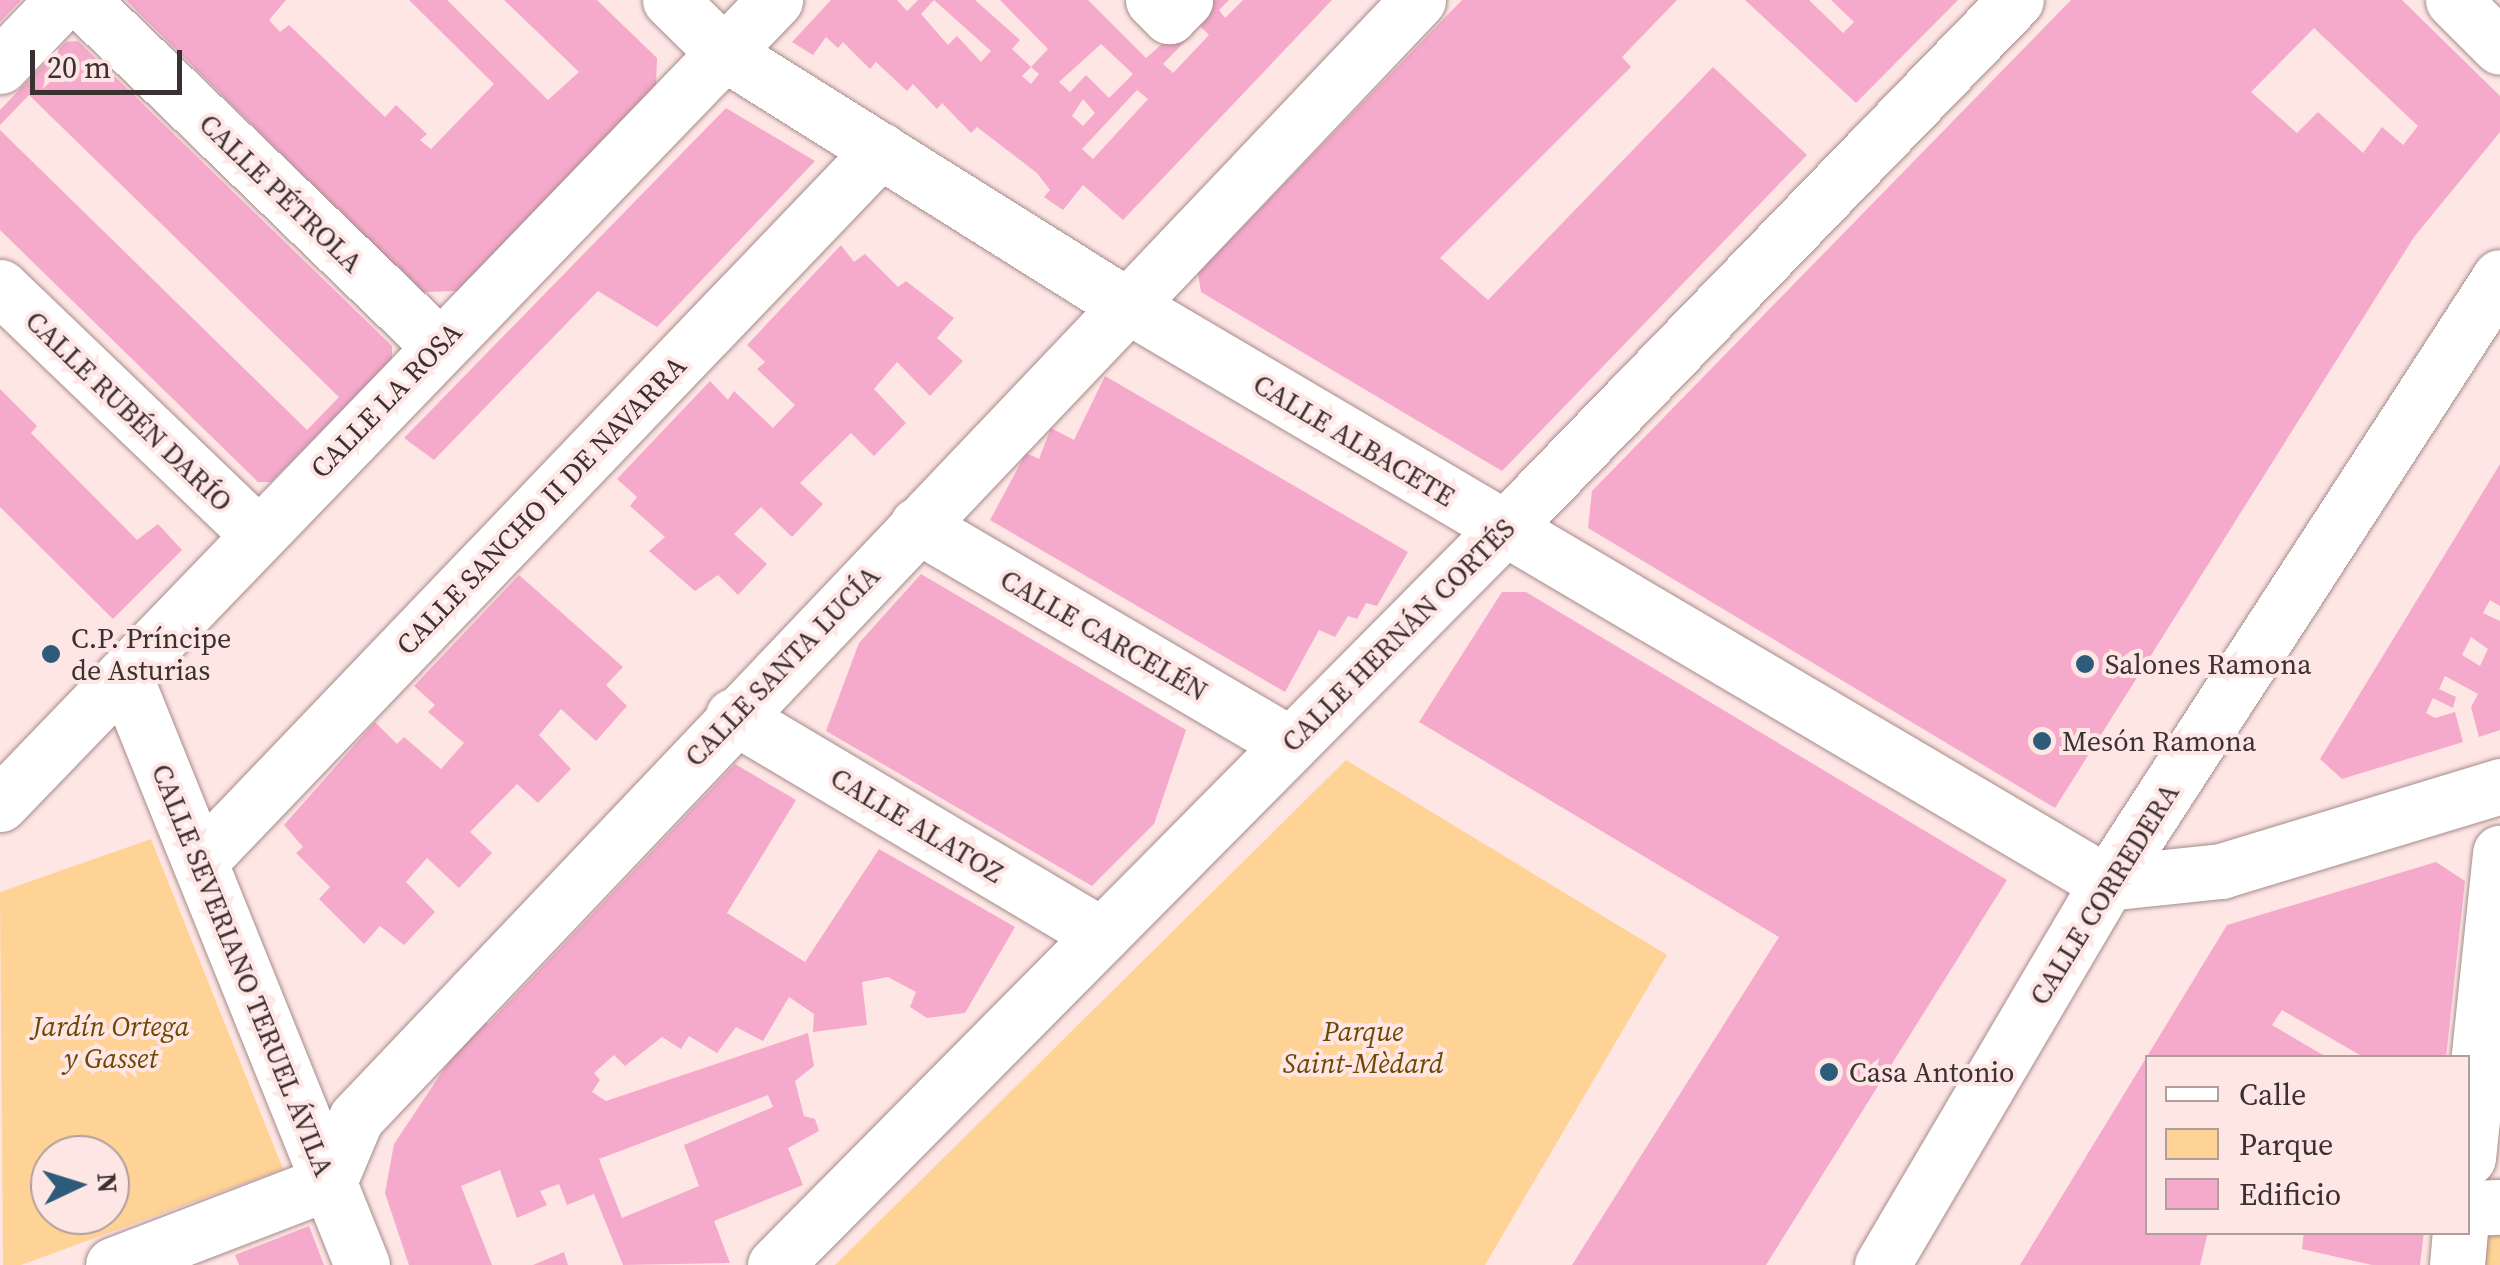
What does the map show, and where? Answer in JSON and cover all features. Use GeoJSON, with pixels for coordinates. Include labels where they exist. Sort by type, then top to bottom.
{"type":"FeatureCollection","features":[{"type":"Feature","properties":{"kind":"street"},"geometry":{"type":"LineString","coordinates":[[0,66],[63,0]]}},
{"type":"Feature","properties":{"kind":"street","name":"CALLE PÉTROLA"},"geometry":{"type":"LineString","coordinates":[[80,0],[438,344]]}},
{"type":"Feature","properties":{"kind":"street","name":"CALLE ALBACETE"},"geometry":{"type":"LineString","coordinates":[[670,0],[724,52],[1127,305],[2108,882]]}},
{"type":"Feature","properties":{"kind":"street","name":"CALLE LA ROSA"},"geometry":{"type":"LineString","coordinates":[[0,804],[438,344],[775,0]]}},
{"type":"Feature","properties":{"kind":"street"},"geometry":{"type":"LineString","coordinates":[[1153,0],[1170,16],[1185,0]]}},
{"type":"Feature","properties":{"kind":"street","name":"CALLE SANTA LUCÍA"},"geometry":{"type":"LineString","coordinates":[[328,1182],[356,1118],[732,716],[1418,0]]}},
{"type":"Feature","properties":{"kind":"street","name":"CALLE HERNÁN CORTÉS"},"geometry":{"type":"LineString","coordinates":[[775,1265],[1504,529],[2016,0]]}},
{"type":"Feature","properties":{"kind":"street"},"geometry":{"type":"LineString","coordinates":[[2453,0],[2500,47]]}},
{"type":"Feature","properties":{"kind":"street","name":"CALLE SANCHO II DE NAVARRA"},"geometry":{"type":"LineString","coordinates":[[201,860],[881,150]]}},
{"type":"Feature","properties":{"kind":"street","name":"CALLE CORREDERA"},"geometry":{"type":"LineString","coordinates":[[1882,1265],[2108,882],[2500,277]]}},
{"type":"Feature","properties":{"kind":"street","name":"CALLE RUBÉN DARÍO"},"geometry":{"type":"LineString","coordinates":[[0,287],[258,534]]}},
{"type":"Feature","properties":{"kind":"street","name":"CALLE CARCELÉN"},"geometry":{"type":"LineString","coordinates":[[917,525],[1290,744]]}},
{"type":"Feature","properties":{"kind":"street","name":"CALLE SEVERIANO TERUEL ÁVILA"},"geometry":{"type":"LineString","coordinates":[[124,675],[362,1265]]}},
{"type":"Feature","properties":{"kind":"street","name":"CALLE ALATOZ"},"geometry":{"type":"LineString","coordinates":[[732,716],[1102,935]]}},
{"type":"Feature","properties":{"kind":"street"},"geometry":{"type":"LineString","coordinates":[[2108,882],[2221,870],[2500,786]]}},
{"type":"Feature","properties":{"kind":"street"},"geometry":{"type":"LineString","coordinates":[[2470,1139],[2500,852]]}},
{"type":"Feature","properties":{"kind":"street"},"geometry":{"type":"LineString","coordinates":[[114,1265],[328,1182]]}},
{"type":"Feature","properties":{"kind":"street"},"geometry":{"type":"LineString","coordinates":[[2470,1208],[2500,1207]]}},
{"type":"Feature","properties":{"kind":"street"},"geometry":{"type":"LineString","coordinates":[[2457,1265],[2460,1235]]}},
{"type":"Feature","properties":{"kind":"green space","name":"Parque Saint-Mèdard"},"geometry":{"type":"Polygon","coordinates":[[[1346,760],[1667,955],[1485,1265],[835,1265],[1346,760]]]}},
{"type":"Feature","properties":{"kind":"green space","name":"Jardín Ortega y Gasset"},"geometry":{"type":"Polygon","coordinates":[[[151,839],[283,1169],[130,1225],[130,1135],[30,1135],[30,1235],[103,1235],[21,1265],[3,1265],[0,892],[151,839]]]}},
{"type":"Feature","properties":{"kind":"green space"},"geometry":{"type":"Polygon","coordinates":[[[2500,1207],[2500,1265],[2457,1265],[2500,1207]]]}},
{"type":"Feature","properties":{"kind":"building"},"geometry":{"type":"Polygon","coordinates":[[[0,0],[21,0],[0,22],[0,0]]]}},
{"type":"Feature","properties":{"kind":"building"},"geometry":{"type":"Polygon","coordinates":[[[126,0],[286,0],[269,20],[280,32],[289,25],[385,117],[396,105],[427,134],[420,140],[431,149],[494,84],[409,0],[447,0],[548,100],[579,72],[504,0],[597,0],[657,58],[656,87],[458,291],[421,292],[126,0]]]}},
{"type":"Feature","properties":{"kind":"building"},"geometry":{"type":"Polygon","coordinates":[[[831,0],[897,0],[907,11],[918,0],[934,0],[975,0],[1020,40],[1012,49],[1031,67],[1048,49],[1000,0],[1088,0],[1146,58],[1212,0],[1229,0],[1219,10],[1225,18],[1243,0],[1332,0],[1123,220],[1083,185],[1063,210],[1044,197],[1050,190],[1037,173],[977,127],[971,133],[942,103],[937,109],[913,84],[907,91],[876,62],[870,69],[843,42],[838,48],[826,37],[813,55],[792,42],[831,0]],[[934,0],[921,14],[948,45],[957,36],[981,62],[991,51],[934,0]],[[1200,26],[1163,64],[1173,73],[1209,35],[1200,26]],[[1101,44],[1059,82],[1070,92],[1086,75],[1109,98],[1133,74],[1101,44]],[[1031,67],[1022,76],[1031,84],[1039,74],[1031,67]],[[1137,90],[1082,149],[1093,159],[1148,99],[1137,90]],[[1083,99],[1072,116],[1083,126],[1095,113],[1083,99]]]}},
{"type":"Feature","properties":{"kind":"building"},"geometry":{"type":"Polygon","coordinates":[[[1462,0],[1677,0],[1622,57],[1631,67],[1440,258],[1488,300],[1713,67],[1807,155],[1502,471],[1201,292],[1198,273],[1462,0]]]}},
{"type":"Feature","properties":{"kind":"building"},"geometry":{"type":"Polygon","coordinates":[[[1745,0],[1809,0],[1843,33],[1854,22],[1831,0],[1958,0],[1856,103],[1745,0]]]}},
{"type":"Feature","properties":{"kind":"building"},"geometry":{"type":"Polygon","coordinates":[[[2071,0],[2402,0],[2500,96],[2500,132],[2414,237],[2055,808],[1588,528],[1592,491],[2071,0]],[[2314,28],[2251,92],[2297,133],[2318,112],[2363,153],[2382,127],[2403,145],[2418,126],[2314,28]]]}},
{"type":"Feature","properties":{"kind":"building"},"geometry":{"type":"Polygon","coordinates":[[[78,41],[392,346],[392,359],[271,482],[258,482],[0,230],[0,130],[307,430],[339,397],[29,95],[0,125],[0,110],[66,42],[78,41]]]}},
{"type":"Feature","properties":{"kind":"building"},"geometry":{"type":"Polygon","coordinates":[[[726,108],[815,161],[657,327],[598,291],[434,460],[404,438],[726,108]]]}},
{"type":"Feature","properties":{"kind":"building"},"geometry":{"type":"Polygon","coordinates":[[[841,245],[854,262],[865,254],[898,287],[906,281],[954,318],[937,338],[963,361],[930,396],[897,362],[874,389],[906,423],[874,456],[851,433],[800,483],[823,504],[792,537],[761,507],[734,534],[767,564],[738,595],[718,575],[695,591],[649,551],[665,537],[630,506],[637,497],[617,479],[710,381],[728,400],[734,391],[773,428],[795,405],[757,369],[765,362],[747,345],[841,245]]]}},
{"type":"Feature","properties":{"kind":"building"},"geometry":{"type":"Polygon","coordinates":[[[1105,376],[1408,552],[1377,606],[1366,603],[1357,619],[1348,616],[1335,637],[1319,630],[1285,692],[990,520],[1026,453],[1039,459],[1051,428],[1074,440],[1105,376]]]}},
{"type":"Feature","properties":{"kind":"building"},"geometry":{"type":"Polygon","coordinates":[[[0,389],[37,426],[31,433],[137,540],[158,524],[182,550],[113,619],[0,507],[0,389]]]}},
{"type":"Feature","properties":{"kind":"building"},"geometry":{"type":"Polygon","coordinates":[[[2500,464],[2500,606],[2490,600],[2483,613],[2500,621],[2500,730],[2479,737],[2471,707],[2478,694],[2445,676],[2439,689],[2456,697],[2453,708],[2433,698],[2426,713],[2435,718],[2455,712],[2463,742],[2342,779],[2320,759],[2500,464]],[[2471,637],[2462,655],[2480,666],[2488,649],[2471,637]]]}},
{"type":"Feature","properties":{"kind":"building"},"geometry":{"type":"Polygon","coordinates":[[[921,574],[1186,730],[1154,824],[1092,886],[826,731],[859,643],[921,574]]]}},
{"type":"Feature","properties":{"kind":"building"},"geometry":{"type":"Polygon","coordinates":[[[519,575],[623,667],[606,685],[627,706],[596,741],[561,709],[539,735],[571,769],[538,803],[517,784],[470,832],[492,853],[459,888],[427,858],[406,882],[435,912],[404,945],[380,926],[364,944],[319,899],[330,887],[296,853],[303,847],[284,825],[375,722],[397,744],[404,737],[441,769],[464,743],[428,712],[435,705],[414,686],[519,575]]]}},
{"type":"Feature","properties":{"kind":"building"},"geometry":{"type":"Polygon","coordinates":[[[1502,592],[1526,592],[2007,880],[1766,1265],[1572,1265],[1779,937],[1419,722],[1502,592]]]}},
{"type":"Feature","properties":{"kind":"building"},"geometry":{"type":"Polygon","coordinates":[[[735,764],[796,800],[727,913],[805,962],[879,849],[1015,927],[965,1013],[927,1018],[910,1007],[916,992],[888,977],[862,982],[867,1025],[813,1032],[814,1014],[789,997],[763,1041],[736,1027],[717,1053],[689,1036],[681,1049],[662,1037],[625,1066],[614,1055],[594,1073],[600,1080],[592,1092],[606,1101],[808,1033],[814,1066],[795,1081],[804,1116],[815,1119],[819,1131],[788,1148],[803,1185],[714,1221],[730,1263],[623,1265],[594,1194],[567,1205],[559,1184],[540,1191],[547,1205],[517,1218],[500,1170],[461,1186],[492,1265],[409,1265],[385,1193],[394,1144],[478,1018],[488,1024],[735,764]],[[768,1095],[599,1159],[622,1218],[699,1186],[684,1145],[773,1107],[768,1095]]]}},
{"type":"Feature","properties":{"kind":"building"},"geometry":{"type":"Polygon","coordinates":[[[2436,862],[2465,881],[2446,1055],[2360,1055],[2282,1010],[2272,1025],[2323,1055],[2148,1055],[2227,925],[2436,862]]]}},
{"type":"Feature","properties":{"kind":"building"},"geometry":{"type":"Polygon","coordinates":[[[2145,1060],[2145,1235],[2207,1235],[2200,1265],[2020,1265],[2145,1060]]]}},
{"type":"Feature","properties":{"kind":"building"},"geometry":{"type":"Polygon","coordinates":[[[309,1226],[324,1265],[239,1265],[235,1255],[309,1226]]]}},
{"type":"Feature","properties":{"kind":"building"},"geometry":{"type":"Polygon","coordinates":[[[2304,1235],[2424,1235],[2420,1265],[2372,1265],[2302,1249],[2304,1235]]]}},
{"type":"Feature","properties":{"kind":"building"},"geometry":{"type":"Polygon","coordinates":[[[564,1252],[568,1265],[533,1265],[564,1252]]]}},
{"type":"Feature","properties":{"kind":"place","name":"C.P. Príncipe de Asturias"},"geometry":{"type":"Point","coordinates":[51,654]}},
{"type":"Feature","properties":{"kind":"place","name":"Salones Ramona"},"geometry":{"type":"Point","coordinates":[2085,664]}},
{"type":"Feature","properties":{"kind":"place","name":"Mesón Ramona"},"geometry":{"type":"Point","coordinates":[2042,741]}},
{"type":"Feature","properties":{"kind":"place","name":"Casa Antonio"},"geometry":{"type":"Point","coordinates":[1829,1072]}}]}
